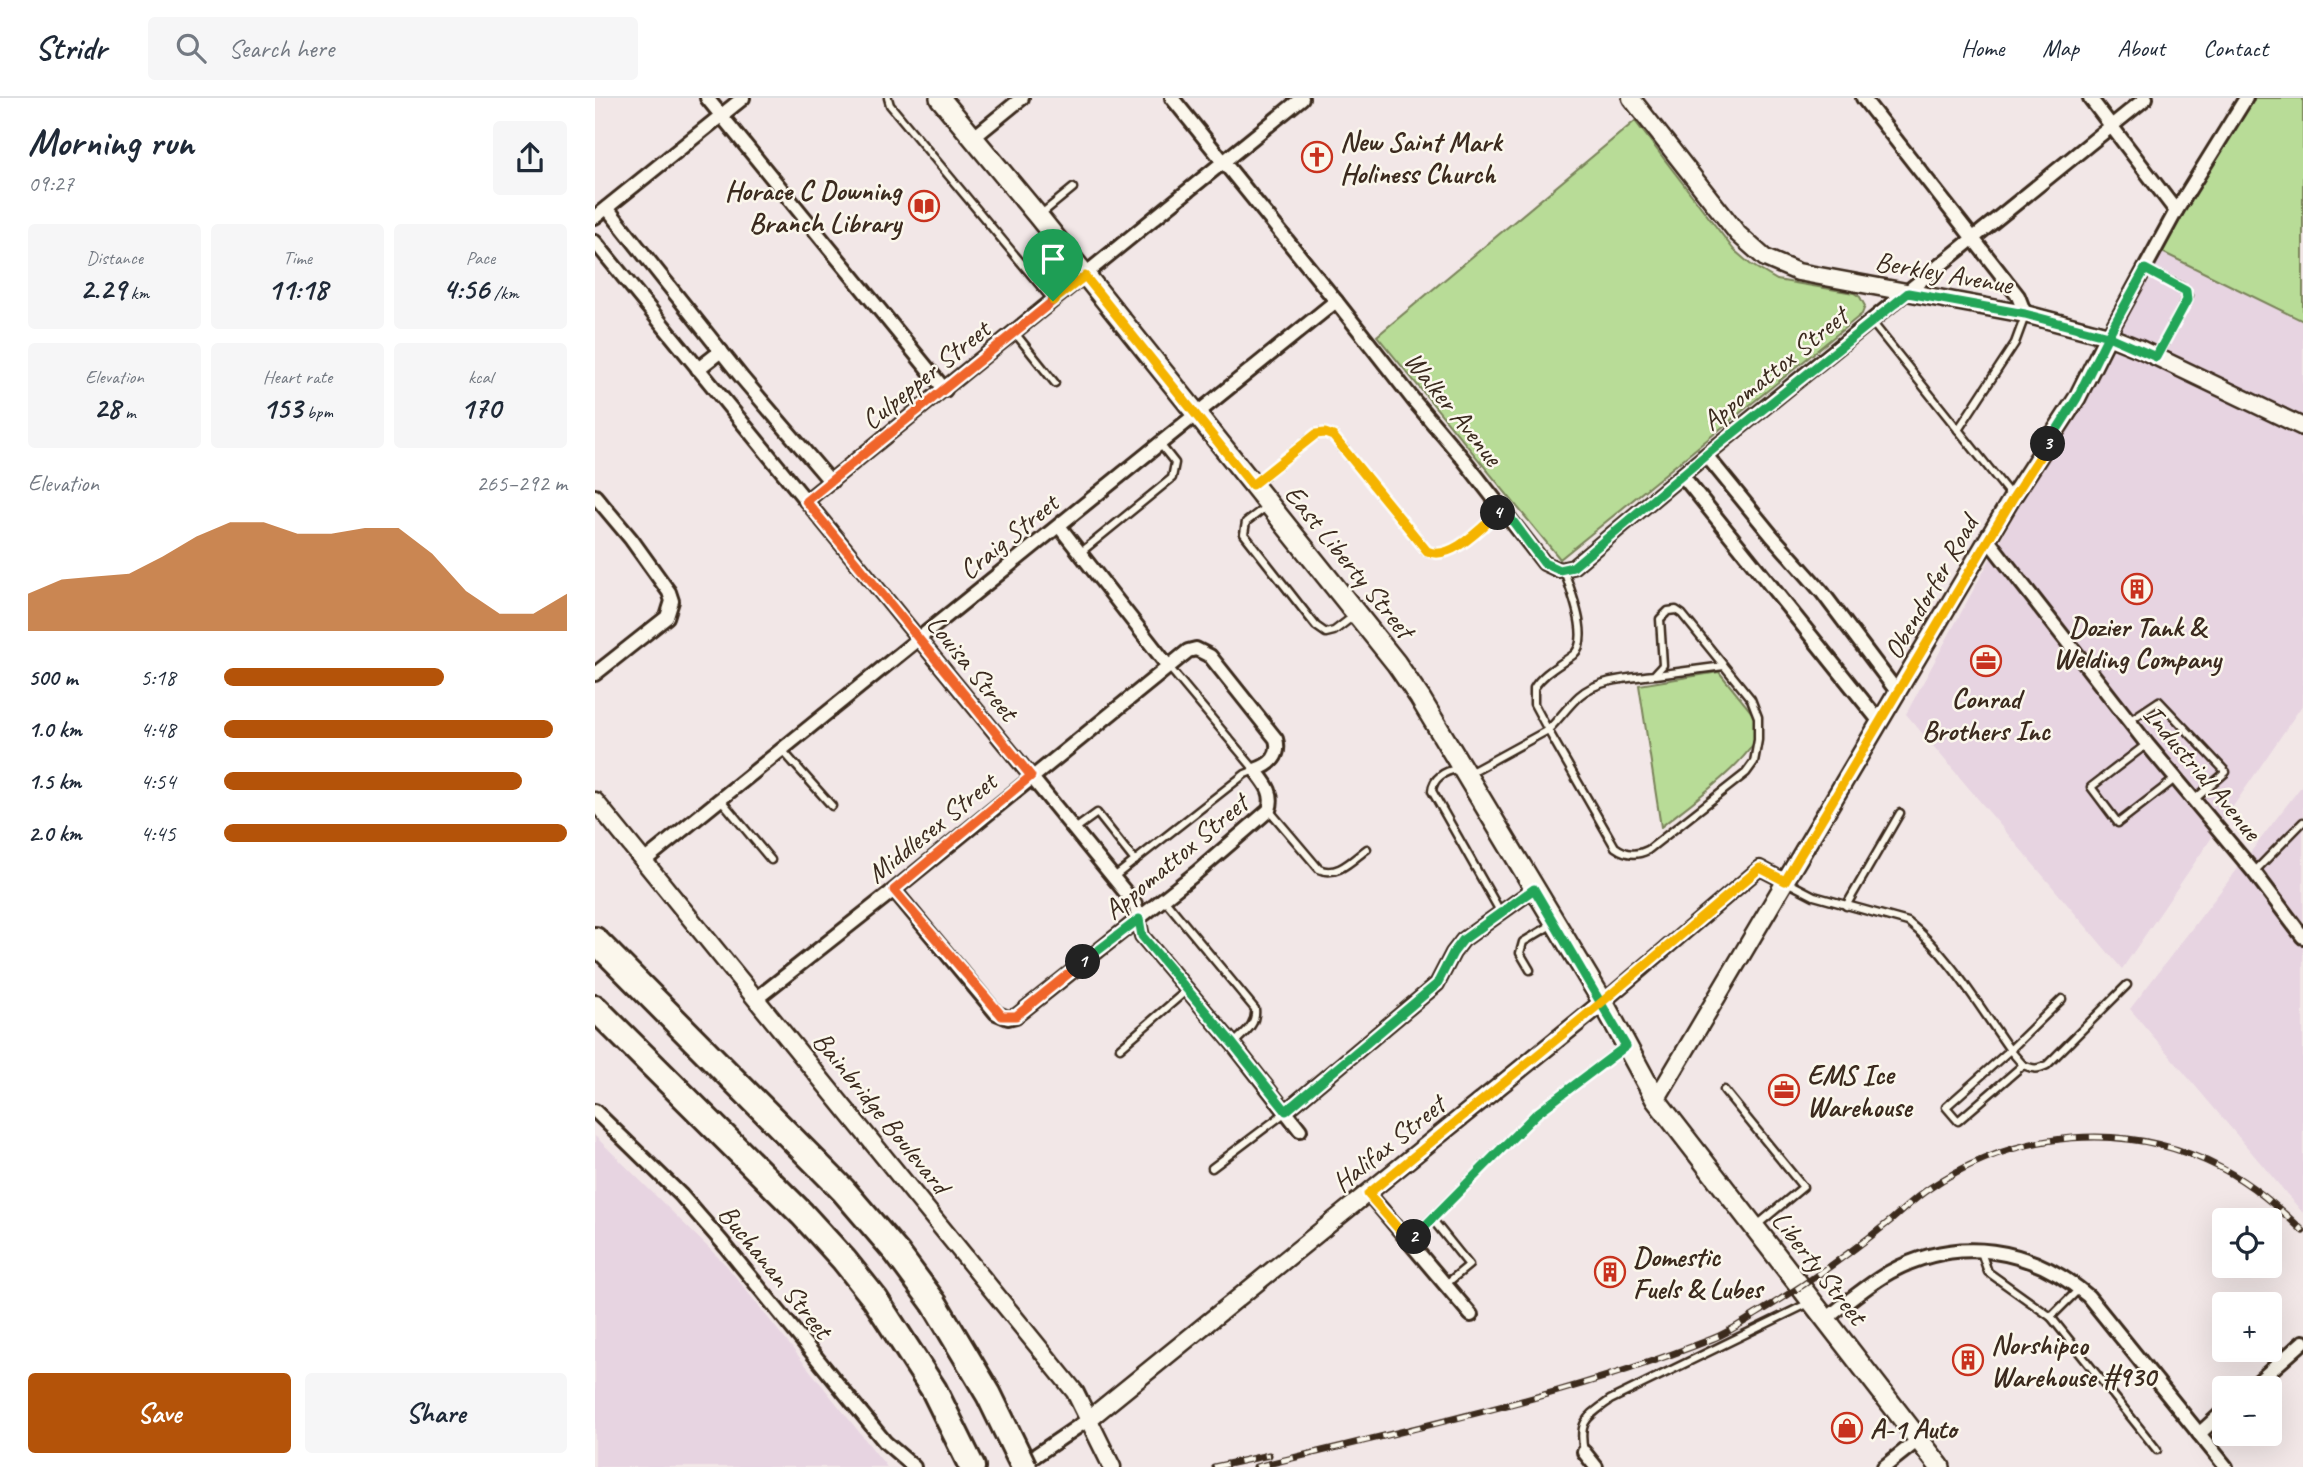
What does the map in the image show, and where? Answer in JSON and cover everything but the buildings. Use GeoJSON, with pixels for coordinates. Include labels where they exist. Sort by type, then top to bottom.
{"type":"FeatureCollection","features":[{"type":"Feature","properties":{"kind":"highway"},"geometry":{"type":"LineString","coordinates":[[595,940],[843,1190],[897,1253],[934,1303],[989,1395],[1021,1467]]}},
{"type":"Feature","properties":{"kind":"highway"},"geometry":{"type":"LineString","coordinates":[[595,1008],[802,1214],[875,1299],[950,1418],[972,1467]]}},
{"type":"Feature","properties":{"kind":"main road","name":"East Liberty Street"},"geometry":{"type":"LineString","coordinates":[[940,98],[1038,216],[1396,663],[1420,698],[1555,923],[1656,1100]]}},
{"type":"Feature","properties":{"kind":"main road","name":"Liberty Street"},"geometry":{"type":"LineString","coordinates":[[1656,1100],[1940,1467]]}},
{"type":"Feature","properties":{"kind":"street"},"geometry":{"type":"LineString","coordinates":[[707,98],[945,390]]}},
{"type":"Feature","properties":{"kind":"street"},"geometry":{"type":"LineString","coordinates":[[595,217],[743,98]]}},
{"type":"Feature","properties":{"kind":"street"},"geometry":{"type":"LineString","coordinates":[[973,138],[1022,98]]}},
{"type":"Feature","properties":{"kind":"street","name":"Walker Avenue"},"geometry":{"type":"LineString","coordinates":[[1172,98],[1503,508],[1544,563],[1551,568],[1564,570]]}},
{"type":"Feature","properties":{"kind":"street","name":"Culpepper Street"},"geometry":{"type":"LineString","coordinates":[[806,501],[1302,98]]}},
{"type":"Feature","properties":{"kind":"street","name":"Berkley Avenue"},"geometry":{"type":"LineString","coordinates":[[1631,98],[1738,234],[1765,258],[1798,272],[2025,314],[2108,336],[2303,427]]}},
{"type":"Feature","properties":{"kind":"street"},"geometry":{"type":"LineString","coordinates":[[1863,98],[2018,296],[2025,314]]}},
{"type":"Feature","properties":{"kind":"street"},"geometry":{"type":"LineString","coordinates":[[2090,98],[2176,211]]}},
{"type":"Feature","properties":{"kind":"street","name":"Appomattox Street"},"geometry":{"type":"LineString","coordinates":[[1564,570],[1573,567],[1706,455],[2146,98]]}},
{"type":"Feature","properties":{"kind":"street","name":"Obendorfer Road"},"geometry":{"type":"LineString","coordinates":[[1656,1100],[1987,540],[2077,398],[2176,211],[2246,98]]}},
{"type":"Feature","properties":{"kind":"street"},"geometry":{"type":"LineString","coordinates":[[607,208],[720,351],[831,482]]}},
{"type":"Feature","properties":{"kind":"street","name":"Louisa Street"},"geometry":{"type":"LineString","coordinates":[[595,242],[1135,904],[1142,936],[1233,1044],[1300,1130]]}},
{"type":"Feature","properties":{"kind":"street","name":"Craig Street"},"geometry":{"type":"LineString","coordinates":[[644,862],[1336,301]]}},
{"type":"Feature","properties":{"kind":"street"},"geometry":{"type":"LineString","coordinates":[[698,369],[720,351]]}},
{"type":"Feature","properties":{"kind":"street"},"geometry":{"type":"LineString","coordinates":[[1706,455],[1822,592],[1898,693]]}},
{"type":"Feature","properties":{"kind":"street"},"geometry":{"type":"LineString","coordinates":[[1682,475],[1880,722]]}},
{"type":"Feature","properties":{"kind":"street"},"geometry":{"type":"LineString","coordinates":[[595,496],[649,564],[669,592],[672,601],[667,617],[595,674]]}},
{"type":"Feature","properties":{"kind":"street"},"geometry":{"type":"LineString","coordinates":[[1059,526],[1168,666]]}},
{"type":"Feature","properties":{"kind":"street","name":"Industrial Avenue"},"geometry":{"type":"LineString","coordinates":[[1987,540],[2175,779],[2254,872],[2303,937]]}},
{"type":"Feature","properties":{"kind":"street","name":"Middlesex Street"},"geometry":{"type":"LineString","coordinates":[[756,999],[1188,651],[1204,651],[1210,656],[1276,739],[1278,747],[1274,759],[1255,770]]}},
{"type":"Feature","properties":{"kind":"street","name":"Appomattox Street"},"geometry":{"type":"LineString","coordinates":[[894,890],[996,1013],[1008,1018],[1016,1016],[1164,899],[1269,810],[1272,798],[1270,789],[1255,770]]}},
{"type":"Feature","properties":{"kind":"street","name":"Bainbridge Boulevard"},"geometry":{"type":"LineString","coordinates":[[595,801],[1075,1392],[1112,1467]]}},
{"type":"Feature","properties":{"kind":"street","name":"Halifax Street"},"geometry":{"type":"LineString","coordinates":[[1021,1467],[1089,1419],[1368,1194],[1760,868],[1785,881]]}},
{"type":"Feature","properties":{"kind":"street"},"geometry":{"type":"LineString","coordinates":[[1286,1111],[1437,984],[1463,940],[1534,889]]}},
{"type":"Feature","properties":{"kind":"street","name":"Buchanan Street"},"geometry":{"type":"LineString","coordinates":[[595,1111],[681,1195],[885,1442],[914,1467]]}},
{"type":"Feature","properties":{"kind":"street"},"geometry":{"type":"LineString","coordinates":[[1368,1194],[1471,1315]]}},
{"type":"Feature","properties":{"kind":"street"},"geometry":{"type":"LineString","coordinates":[[1825,1320],[1889,1273],[1934,1254],[1981,1250],[2027,1258],[2067,1278],[2079,1289],[2116,1328],[2226,1467]]}},
{"type":"Feature","properties":{"kind":"street"},"geometry":{"type":"LineString","coordinates":[[2265,1376],[2303,1342]]}},
{"type":"Feature","properties":{"kind":"street"},"geometry":{"type":"LineString","coordinates":[[2199,1434],[2212,1422]]}},
{"type":"Feature","properties":{"kind":"street"},"geometry":{"type":"LineString","coordinates":[[1884,1467],[1918,1440]]}},
{"type":"Feature","properties":{"kind":"street"},"geometry":{"type":"LineString","coordinates":[[1584,1452],[1596,1467]]}},
{"type":"Feature","properties":{"kind":"lane"},"geometry":{"type":"LineString","coordinates":[[888,98],[890,105],[1053,301]]}},
{"type":"Feature","properties":{"kind":"lane"},"geometry":{"type":"LineString","coordinates":[[1038,216],[1073,188]]}},
{"type":"Feature","properties":{"kind":"lane"},"geometry":{"type":"LineString","coordinates":[[2145,269],[2181,288],[2187,296],[2156,357]]}},
{"type":"Feature","properties":{"kind":"lane"},"geometry":{"type":"LineString","coordinates":[[1958,430],[2015,343],[2025,314]]}},
{"type":"Feature","properties":{"kind":"lane"},"geometry":{"type":"LineString","coordinates":[[1871,321],[2013,498]]}},
{"type":"Feature","properties":{"kind":"lane"},"geometry":{"type":"LineString","coordinates":[[1015,333],[1055,383]]}},
{"type":"Feature","properties":{"kind":"lane"},"geometry":{"type":"LineString","coordinates":[[1252,485],[1316,434],[1325,433],[1333,436],[1427,551],[1433,554],[1449,552],[1503,508]]}},
{"type":"Feature","properties":{"kind":"lane"},"geometry":{"type":"LineString","coordinates":[[1080,553],[1172,478],[1175,463],[1160,443]]}},
{"type":"Feature","properties":{"kind":"lane"},"geometry":{"type":"LineString","coordinates":[[1268,505],[1246,522],[1244,534],[1316,626],[1326,633],[1334,631],[1356,614]]}},
{"type":"Feature","properties":{"kind":"lane"},"geometry":{"type":"LineString","coordinates":[[1564,570],[1576,607],[1581,645],[1534,688],[1534,704],[1615,847],[1622,852],[1640,854],[1648,850],[1746,773],[1754,762],[1758,740],[1758,718],[1751,699],[1676,610],[1663,614],[1659,626],[1663,665],[1654,675]]}},
{"type":"Feature","properties":{"kind":"lane"},"geometry":{"type":"LineString","coordinates":[[1114,878],[1245,774],[1255,770],[1168,666]]}},
{"type":"Feature","properties":{"kind":"lane"},"geometry":{"type":"LineString","coordinates":[[1501,913],[1432,791],[1437,778],[1453,769],[1475,770],[1548,730],[1579,695],[1605,682],[1726,669]]}},
{"type":"Feature","properties":{"kind":"lane"},"geometry":{"type":"LineString","coordinates":[[2129,721],[2159,701],[2226,772],[2193,800]]}},
{"type":"Feature","properties":{"kind":"lane"},"geometry":{"type":"LineString","coordinates":[[2147,744],[2091,787],[2118,823],[2175,779]]}},
{"type":"Feature","properties":{"kind":"lane"},"geometry":{"type":"LineString","coordinates":[[783,751],[832,806]]}},
{"type":"Feature","properties":{"kind":"lane"},"geometry":{"type":"LineString","coordinates":[[721,800],[771,860]]}},
{"type":"Feature","properties":{"kind":"lane"},"geometry":{"type":"LineString","coordinates":[[1269,810],[1318,869],[1325,873],[1338,870],[1367,849]]}},
{"type":"Feature","properties":{"kind":"lane"},"geometry":{"type":"LineString","coordinates":[[1075,830],[1097,813],[1135,861]]}},
{"type":"Feature","properties":{"kind":"lane"},"geometry":{"type":"LineString","coordinates":[[1846,906],[1900,813]]}},
{"type":"Feature","properties":{"kind":"lane"},"geometry":{"type":"LineString","coordinates":[[2254,872],[2303,822]]}},
{"type":"Feature","properties":{"kind":"lane"},"geometry":{"type":"LineString","coordinates":[[1785,881],[1814,896],[1908,922],[1941,955],[2010,1050],[2024,1065],[2032,1069],[2047,1065],[2127,985]]}},
{"type":"Feature","properties":{"kind":"lane"},"geometry":{"type":"LineString","coordinates":[[1164,899],[1255,1009],[1253,1025],[1233,1044]]}},
{"type":"Feature","properties":{"kind":"lane"},"geometry":{"type":"LineString","coordinates":[[1530,971],[1520,953],[1523,942],[1555,923]]}},
{"type":"Feature","properties":{"kind":"lane"},"geometry":{"type":"LineString","coordinates":[[1120,1048],[1188,989]]}},
{"type":"Feature","properties":{"kind":"lane"},"geometry":{"type":"LineString","coordinates":[[2024,1065],[1958,1121],[1946,1107],[2062,999]]}},
{"type":"Feature","properties":{"kind":"lane"},"geometry":{"type":"LineString","coordinates":[[1409,1241],[1536,1114],[1626,1046]]}},
{"type":"Feature","properties":{"kind":"lane"},"geometry":{"type":"LineString","coordinates":[[1724,1090],[1803,1188],[1754,1227]]}},
{"type":"Feature","properties":{"kind":"lane"},"geometry":{"type":"LineString","coordinates":[[1212,1168],[1286,1111]]}},
{"type":"Feature","properties":{"kind":"lane"},"geometry":{"type":"LineString","coordinates":[[1432,1219],[1469,1265],[1446,1285]]}},
{"type":"Feature","properties":{"kind":"lane"},"geometry":{"type":"LineString","coordinates":[[1981,1250],[1987,1272],[2051,1317],[2157,1450]]}},
{"type":"Feature","properties":{"kind":"lane"},"geometry":{"type":"LineString","coordinates":[[2051,1317],[2079,1289]]}},
{"type":"Feature","properties":{"kind":"lane"},"geometry":{"type":"LineString","coordinates":[[1584,1452],[1581,1434],[1585,1419],[1610,1400],[1811,1302]]}},
{"type":"Feature","properties":{"kind":"shaded area"},"geometry":{"type":"Polygon","coordinates":[[[2158,250],[2303,321],[2303,704],[2122,969],[1906,714],[2158,250]]]}},
{"type":"Feature","properties":{"kind":"shaded area"},"geometry":{"type":"Polygon","coordinates":[[[2303,784],[2303,1213],[2130,1009],[2303,784]]]}},
{"type":"Feature","properties":{"kind":"shaded area"},"geometry":{"type":"Polygon","coordinates":[[[595,1136],[726,1265],[887,1467],[595,1467],[595,1136]]]}},
{"type":"Feature","properties":{"kind":"green space"},"geometry":{"type":"Polygon","coordinates":[[[2251,98],[2303,98],[2303,321],[2158,250],[2251,98]]]}},
{"type":"Feature","properties":{"kind":"green space"},"geometry":{"type":"Polygon","coordinates":[[[1635,121],[1734,250],[1750,264],[1777,280],[1854,293],[1865,306],[1862,314],[1560,559],[1377,336],[1635,121]]]}},
{"type":"Feature","properties":{"kind":"green space"},"geometry":{"type":"Polygon","coordinates":[[[1719,672],[1761,724],[1757,737],[1736,765],[1720,780],[1661,827],[1639,685],[1719,672]]]}},
{"type":"Feature","properties":{"kind":"railway"},"geometry":{"type":"LineString","coordinates":[[1256,1467],[1544,1395],[1657,1360],[1718,1337],[1825,1270],[1930,1188],[1963,1168],[2035,1143],[2073,1138],[2110,1138],[2148,1142],[2185,1152],[2243,1181],[2303,1231]]}},
{"type":"Feature","properties":{"kind":"railway"},"geometry":{"type":"LineString","coordinates":[[1214,1467],[1269,1455]]}},
{"type":"Feature","properties":{"kind":"place","name":"New Saint Mark Holiness Church"},"geometry":{"type":"Point","coordinates":[1317,157]}},
{"type":"Feature","properties":{"kind":"place","name":"Horace C Downing Branch Library"},"geometry":{"type":"Point","coordinates":[924,206]}},
{"type":"Feature","properties":{"kind":"place","name":"Dozier Tank & Welding Company"},"geometry":{"type":"Point","coordinates":[2137,589]}},
{"type":"Feature","properties":{"kind":"place","name":"Conrad Brothers Inc"},"geometry":{"type":"Point","coordinates":[1986,661]}},
{"type":"Feature","properties":{"kind":"place","name":"EMS Ice Warehouse"},"geometry":{"type":"Point","coordinates":[1784,1090]}},
{"type":"Feature","properties":{"kind":"place","name":"Domestic Fuels & Lubes"},"geometry":{"type":"Point","coordinates":[1610,1272]}},
{"type":"Feature","properties":{"kind":"place","name":"Norshipco Warehouse #930"},"geometry":{"type":"Point","coordinates":[1968,1360]}},
{"type":"Feature","properties":{"kind":"place","name":"A-1 Auto"},"geometry":{"type":"Point","coordinates":[1847,1428]}},
{"type":"Feature","properties":{"kind":"route"},"geometry":{"type":"LineString","coordinates":[[1053,301],[806,501],[1031,776],[894,890],[996,1013],[1008,1018],[1016,1016],[1037,1001],[1139,919],[1142,936],[1286,1111],[1437,984],[1463,940],[1534,889],[1602,1002],[1626,1046],[1536,1114],[1409,1241],[1368,1194],[1602,1002],[1760,868],[1785,881],[2013,498],[2077,398],[2108,336],[2156,357],[2187,296],[2186,291],[2145,269],[2108,336],[2025,314],[1908,293],[1706,455],[1573,567],[1564,570],[1551,568],[1544,563],[1503,508],[1449,552],[1441,555],[1427,551],[1333,436],[1325,433],[1316,434],[1252,485],[1085,276],[1053,301]]}}]}
